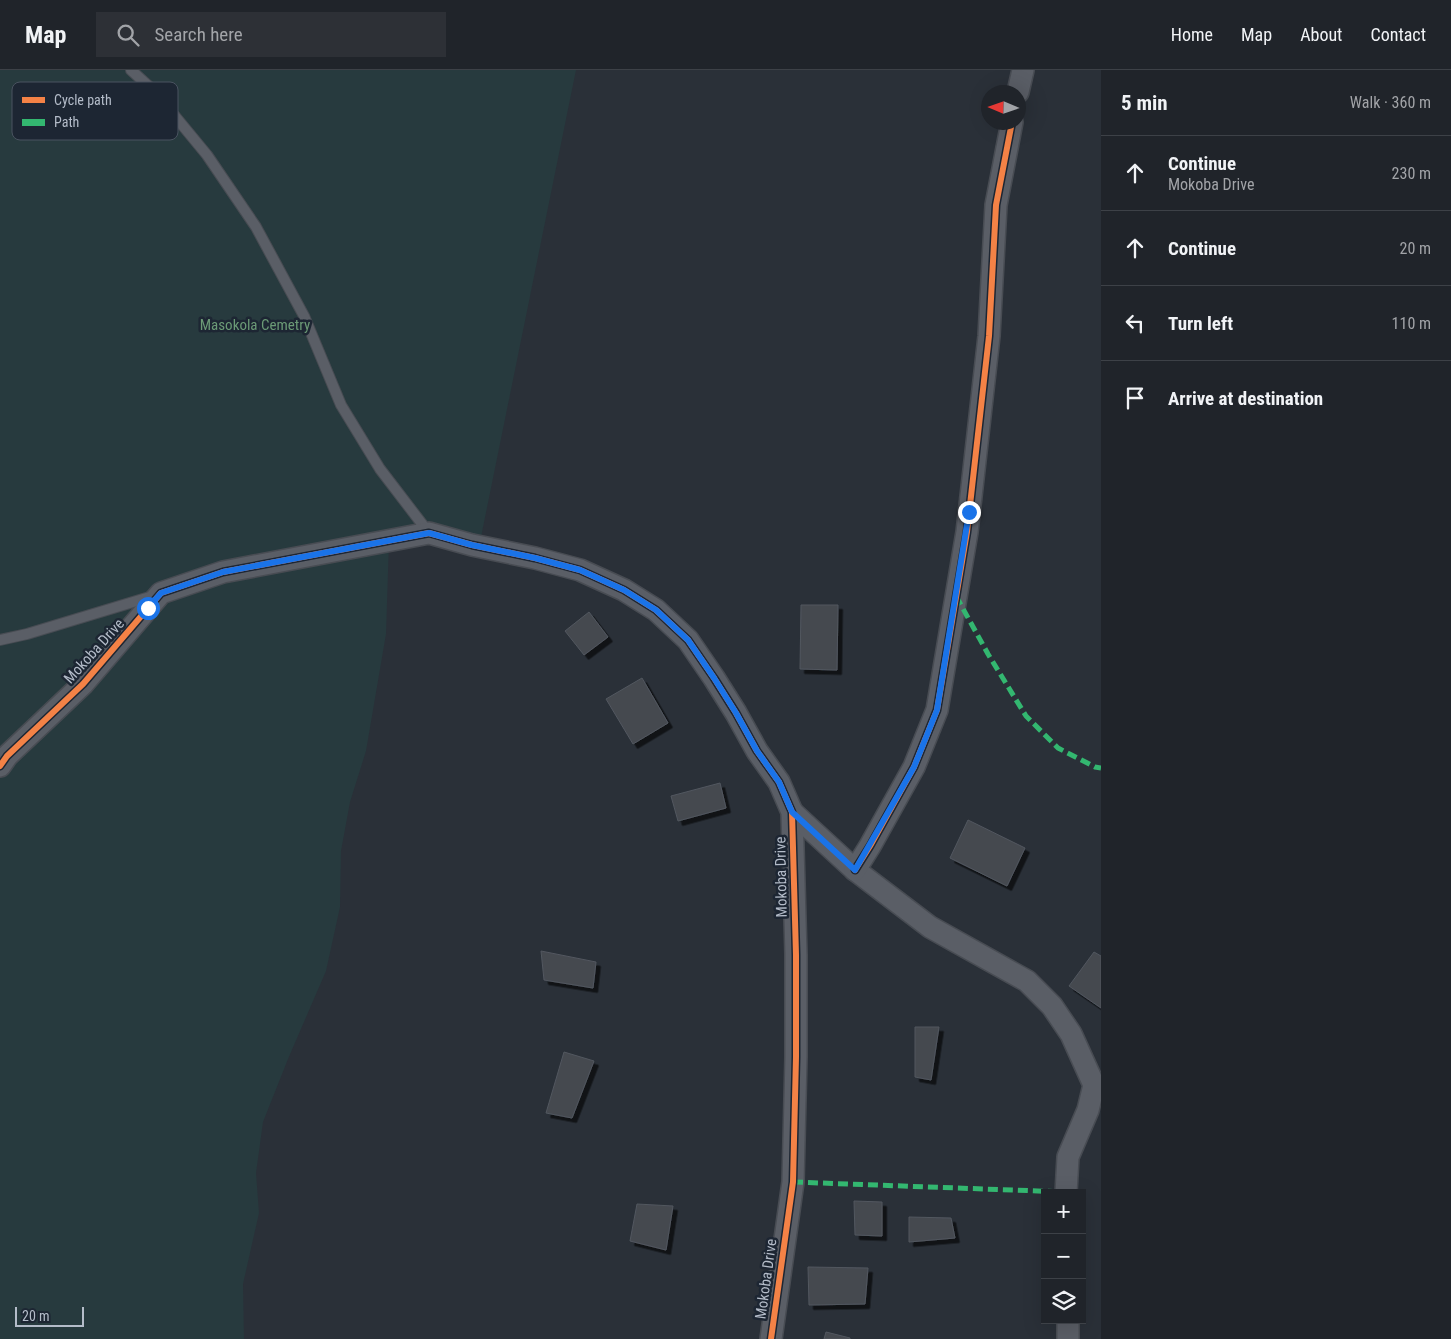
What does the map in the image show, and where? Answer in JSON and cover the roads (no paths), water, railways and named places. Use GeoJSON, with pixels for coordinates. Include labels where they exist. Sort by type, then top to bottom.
{"type":"FeatureCollection","features":[{"type":"Feature","properties":{"kind":"street"},"geometry":{"type":"LineString","coordinates":[[1020,85],[1023,70]]}},
{"type":"Feature","properties":{"kind":"street"},"geometry":{"type":"LineString","coordinates":[[855,870],[914,767],[937,710],[967,532],[989,336],[996,205],[1010,130]]}},
{"type":"Feature","properties":{"kind":"street","name":"Mokoba Drive"},"geometry":{"type":"LineString","coordinates":[[0,766],[7,756],[83,684],[161,593],[223,572],[429,533],[580,570],[624,590],[656,610],[688,640],[714,678],[757,751],[779,782],[792,812],[796,1011],[793,1182],[771,1339]]}},
{"type":"Feature","properties":{"kind":"street"},"geometry":{"type":"LineString","coordinates":[[792,812],[855,870],[930,927],[1027,981],[1052,1006],[1071,1034],[1094,1085],[1091,1111],[1068,1157],[1066,1189]]}},
{"type":"Feature","properties":{"kind":"street"},"geometry":{"type":"LineString","coordinates":[[1068,1324],[1068,1339]]}},
{"type":"Feature","properties":{"kind":"lane"},"geometry":{"type":"LineString","coordinates":[[131,70],[144,82]]}},
{"type":"Feature","properties":{"kind":"lane"},"geometry":{"type":"LineString","coordinates":[[178,120],[207,155],[256,227],[304,316],[341,405],[380,469],[429,533]]}},
{"type":"Feature","properties":{"kind":"lane"},"geometry":{"type":"LineString","coordinates":[[0,640],[27,634],[161,593]]}},
{"type":"Feature","properties":{"kind":"park label","name":"Masokola Cemetry"},"geometry":{"type":"Point","coordinates":[255,325]}}]}
